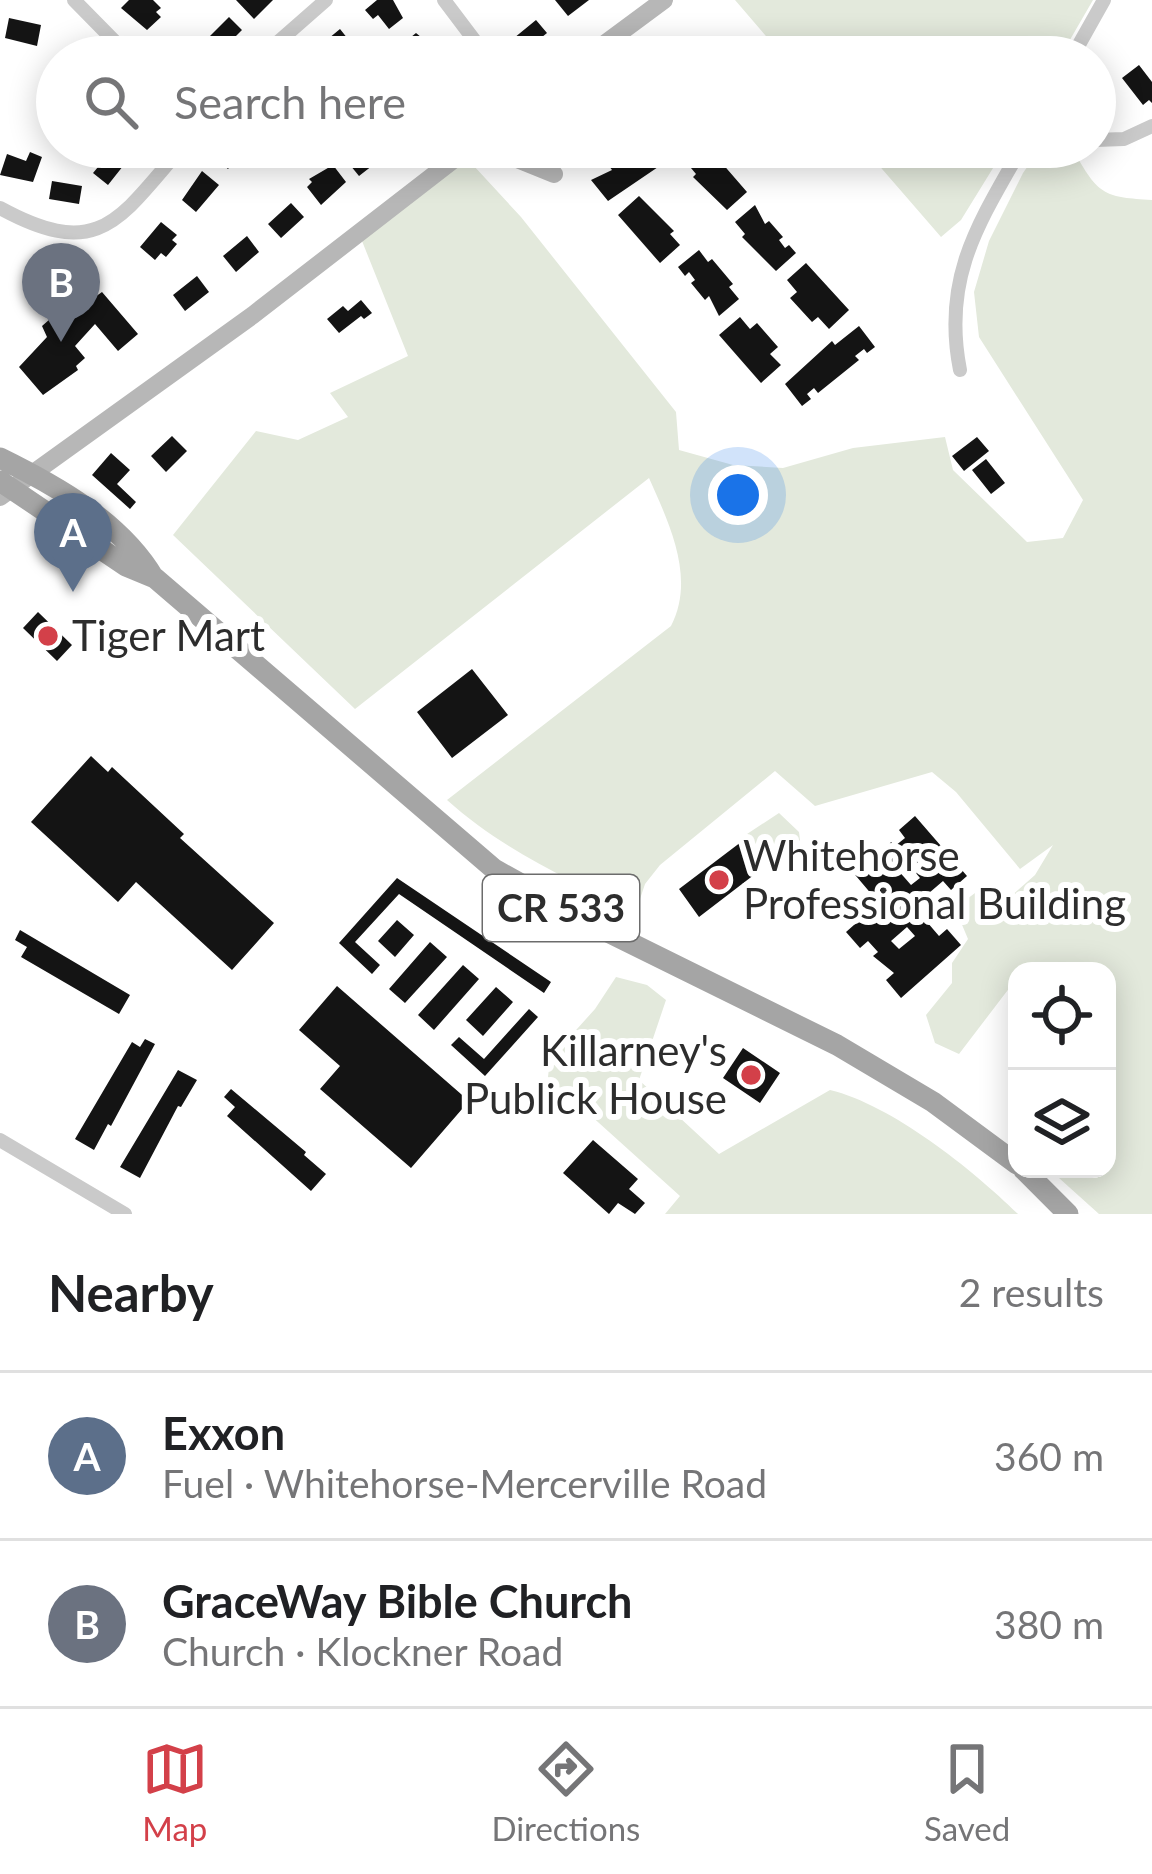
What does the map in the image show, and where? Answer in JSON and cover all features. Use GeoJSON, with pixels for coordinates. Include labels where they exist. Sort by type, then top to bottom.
{"type":"FeatureCollection","features":[{"type":"Feature","properties":{"kind":"main road"},"geometry":{"type":"LineString","coordinates":[[615,36],[664,0]]}},
{"type":"Feature","properties":{"kind":"main road"},"geometry":{"type":"LineString","coordinates":[[4,489],[253,315],[443,168]]}},
{"type":"Feature","properties":{"kind":"main road"},"geometry":{"type":"LineString","coordinates":[[539,168],[554,174]]}},
{"type":"Feature","properties":{"kind":"main road","name":"CR 533"},"geometry":{"type":"LineString","coordinates":[[0,458],[60,489],[117,533],[139,552],[155,578],[494,869],[602,929],[854,1054],[932,1102],[1008,1158]]}},
{"type":"Feature","properties":{"kind":"main road","name":"CR 533"},"geometry":{"type":"LineString","coordinates":[[4,489],[126,566],[155,578]]}},
{"type":"Feature","properties":{"kind":"main road","name":"CR 533"},"geometry":{"type":"LineString","coordinates":[[1031,1178],[1067,1214]]}},
{"type":"Feature","properties":{"kind":"street"},"geometry":{"type":"LineString","coordinates":[[74,0],[109,36]]}},
{"type":"Feature","properties":{"kind":"street"},"geometry":{"type":"LineString","coordinates":[[285,36],[326,0]]}},
{"type":"Feature","properties":{"kind":"street"},"geometry":{"type":"LineString","coordinates":[[444,0],[471,36]]}},
{"type":"Feature","properties":{"kind":"street"},"geometry":{"type":"LineString","coordinates":[[1084,36],[1104,0]]}},
{"type":"Feature","properties":{"kind":"street"},"geometry":{"type":"LineString","coordinates":[[1116,139],[1152,126]]}},
{"type":"Feature","properties":{"kind":"street"},"geometry":{"type":"LineString","coordinates":[[0,208],[45,231],[94,230],[132,205],[164,168]]}},
{"type":"Feature","properties":{"kind":"street"},"geometry":{"type":"LineString","coordinates":[[960,370],[954,332],[960,272],[974,231],[1010,168]]}},
{"type":"Feature","properties":{"kind":"street"},"geometry":{"type":"LineString","coordinates":[[0,1140],[125,1214]]}},
{"type":"Feature","properties":{"kind":"shaded area"},"geometry":{"type":"Polygon","coordinates":[[[735,0],[1093,0],[1072,36],[766,36],[735,0]]]}},
{"type":"Feature","properties":{"kind":"shaded area"},"geometry":{"type":"Polygon","coordinates":[[[440,168],[476,168],[521,217],[676,412],[679,450],[733,465],[783,468],[853,448],[945,437],[953,470],[1027,542],[1063,538],[1083,500],[979,337],[974,292],[989,241],[1026,168],[1084,168],[1105,192],[1152,200],[1152,1214],[1099,1214],[1059,1178],[1116,1178],[1116,962],[1008,962],[1008,990],[959,1054],[935,1043],[926,1015],[952,983],[952,963],[968,939],[955,908],[975,893],[1009,898],[1035,875],[1053,845],[1020,869],[956,792],[932,772],[815,806],[775,771],[660,865],[645,884],[636,911],[513,849],[447,800],[671,626],[678,608],[680,570],[671,532],[649,478],[355,709],[173,535],[256,431],[298,440],[348,417],[330,393],[408,356],[358,231],[440,168]]]}},
{"type":"Feature","properties":{"kind":"shaded area"},"geometry":{"type":"Polygon","coordinates":[[[881,168],[993,168],[961,220],[941,237],[881,168]]]}},
{"type":"Feature","properties":{"kind":"shaded area"},"geometry":{"type":"Polygon","coordinates":[[[779,813],[799,832],[800,840],[769,865],[747,834],[779,813]]]}},
{"type":"Feature","properties":{"kind":"shaded area"},"geometry":{"type":"Polygon","coordinates":[[[616,977],[647,985],[666,1000],[639,1080],[719,1154],[830,1090],[905,1124],[955,1159],[1018,1214],[665,1214],[680,1196],[548,1077],[550,1059],[595,1009],[616,977]]]}},
{"type":"Feature","properties":{"kind":"building"},"geometry":{"type":"Polygon","coordinates":[[[129,0],[153,0],[161,8],[156,12],[161,17],[147,30],[121,8],[129,0]]]}},
{"type":"Feature","properties":{"kind":"building"},"geometry":{"type":"Polygon","coordinates":[[[236,0],[273,0],[254,19],[236,0]]]}},
{"type":"Feature","properties":{"kind":"building"},"geometry":{"type":"Polygon","coordinates":[[[377,0],[393,0],[403,18],[389,29],[378,15],[373,19],[365,10],[377,0]]]}},
{"type":"Feature","properties":{"kind":"building"},"geometry":{"type":"Polygon","coordinates":[[[555,0],[589,0],[568,16],[555,0]]]}},
{"type":"Feature","properties":{"kind":"building"},"geometry":{"type":"Polygon","coordinates":[[[229,17],[242,30],[236,36],[210,36],[229,17]]]}},
{"type":"Feature","properties":{"kind":"building"},"geometry":{"type":"Polygon","coordinates":[[[9,18],[41,25],[36,46],[5,38],[9,18]]]}},
{"type":"Feature","properties":{"kind":"building"},"geometry":{"type":"Polygon","coordinates":[[[536,20],[547,33],[543,36],[516,36],[536,20]]]}},
{"type":"Feature","properties":{"kind":"building"},"geometry":{"type":"Polygon","coordinates":[[[1139,65],[1152,82],[1152,103],[1143,105],[1122,78],[1139,65]]]}},
{"type":"Feature","properties":{"kind":"building"},"geometry":{"type":"Polygon","coordinates":[[[30,152],[36,154],[33,182],[0,175],[7,154],[26,161],[30,152]]]}},
{"type":"Feature","properties":{"kind":"building"},"geometry":{"type":"Polygon","coordinates":[[[97,168],[121,168],[108,185],[93,173],[97,168]]]}},
{"type":"Feature","properties":{"kind":"building"},"geometry":{"type":"Polygon","coordinates":[[[335,168],[346,182],[321,205],[307,187],[312,182],[309,179],[335,168]]]}},
{"type":"Feature","properties":{"kind":"building"},"geometry":{"type":"Polygon","coordinates":[[[657,168],[608,201],[591,180],[612,170],[657,168]]]}},
{"type":"Feature","properties":{"kind":"building"},"geometry":{"type":"Polygon","coordinates":[[[691,168],[726,168],[747,192],[727,210],[693,177],[691,168]]]}},
{"type":"Feature","properties":{"kind":"building"},"geometry":{"type":"Polygon","coordinates":[[[202,171],[219,185],[196,212],[182,200],[202,171]]]}},
{"type":"Feature","properties":{"kind":"building"},"geometry":{"type":"Polygon","coordinates":[[[52,181],[82,186],[79,204],[49,199],[52,181]]]}},
{"type":"Feature","properties":{"kind":"building"},"geometry":{"type":"Polygon","coordinates":[[[639,196],[674,231],[670,234],[680,245],[660,263],[618,215],[639,196]]]}},
{"type":"Feature","properties":{"kind":"building"},"geometry":{"type":"Polygon","coordinates":[[[291,203],[304,217],[281,238],[268,224],[291,203]]]}},
{"type":"Feature","properties":{"kind":"building"},"geometry":{"type":"Polygon","coordinates":[[[755,205],[765,224],[769,221],[783,237],[779,240],[785,248],[789,245],[796,253],[776,271],[742,237],[745,234],[735,222],[755,205]]]}},
{"type":"Feature","properties":{"kind":"building"},"geometry":{"type":"Polygon","coordinates":[[[161,222],[177,235],[172,240],[177,244],[166,257],[161,253],[155,260],[140,247],[161,222]]]}},
{"type":"Feature","properties":{"kind":"building"},"geometry":{"type":"Polygon","coordinates":[[[247,236],[259,252],[236,272],[223,256],[247,236]]]}},
{"type":"Feature","properties":{"kind":"building"},"geometry":{"type":"Polygon","coordinates":[[[699,250],[733,284],[729,287],[739,299],[719,316],[709,296],[705,300],[691,283],[695,280],[689,272],[685,276],[678,267],[699,250]]]}},
{"type":"Feature","properties":{"kind":"building"},"geometry":{"type":"Polygon","coordinates":[[[806,263],[849,310],[829,329],[818,317],[812,322],[790,298],[797,292],[787,280],[806,263]]]}},
{"type":"Feature","properties":{"kind":"building"},"geometry":{"type":"Polygon","coordinates":[[[197,276],[209,292],[185,311],[173,295],[197,276]]]}},
{"type":"Feature","properties":{"kind":"building"},"geometry":{"type":"Polygon","coordinates":[[[87,287],[95,297],[102,292],[138,334],[118,351],[95,324],[75,346],[85,358],[76,366],[78,370],[43,395],[19,367],[47,337],[42,326],[87,287]]]}},
{"type":"Feature","properties":{"kind":"building"},"geometry":{"type":"Polygon","coordinates":[[[361,300],[372,313],[339,333],[327,319],[361,300]]]}},
{"type":"Feature","properties":{"kind":"building"},"geometry":{"type":"Polygon","coordinates":[[[740,317],[750,329],[757,323],[778,347],[770,354],[781,365],[761,383],[719,335],[740,317]]]}},
{"type":"Feature","properties":{"kind":"building"},"geometry":{"type":"Polygon","coordinates":[[[859,326],[875,347],[855,356],[859,360],[818,393],[814,388],[807,394],[811,399],[802,406],[785,384],[832,341],[835,345],[859,326]]]}},
{"type":"Feature","properties":{"kind":"building"},"geometry":{"type":"Polygon","coordinates":[[[172,436],[187,451],[166,472],[151,456],[172,436]]]}},
{"type":"Feature","properties":{"kind":"building"},"geometry":{"type":"Polygon","coordinates":[[[977,437],[989,451],[964,471],[952,456],[977,437]]]}},
{"type":"Feature","properties":{"kind":"building"},"geometry":{"type":"Polygon","coordinates":[[[111,453],[130,470],[117,484],[136,502],[130,509],[92,475],[111,453]]]}},
{"type":"Feature","properties":{"kind":"building"},"geometry":{"type":"Polygon","coordinates":[[[986,459],[1005,483],[991,494],[972,470],[986,459]]]}},
{"type":"Feature","properties":{"kind":"building","name":"Tiger Mart"},"geometry":{"type":"Polygon","coordinates":[[[38,612],[72,645],[57,661],[23,628],[38,612]]]}},
{"type":"Feature","properties":{"kind":"building"},"geometry":{"type":"Polygon","coordinates":[[[472,669],[508,715],[452,758],[417,712],[472,669]]]}},
{"type":"Feature","properties":{"kind":"building"},"geometry":{"type":"Polygon","coordinates":[[[91,756],[108,772],[112,767],[184,834],[180,838],[274,923],[232,970],[136,882],[118,902],[31,822],[91,756]]]}},
{"type":"Feature","properties":{"kind":"building"},"geometry":{"type":"Polygon","coordinates":[[[915,816],[967,876],[951,890],[943,881],[922,899],[929,908],[921,915],[939,936],[947,929],[961,945],[901,998],[886,980],[894,973],[873,956],[878,952],[868,941],[860,948],[846,932],[871,910],[873,896],[851,870],[867,856],[875,864],[891,842],[895,846],[905,838],[899,830],[915,816]],[[906,861],[897,869],[911,885],[920,878],[906,861]],[[907,927],[891,941],[899,949],[915,936],[907,927]]]}},
{"type":"Feature","properties":{"kind":"building","name":"Whitehorse Professional Building"},"geometry":{"type":"Polygon","coordinates":[[[745,839],[750,848],[744,852],[759,871],[699,917],[679,889],[745,839]]]}},
{"type":"Feature","properties":{"kind":"building"},"geometry":{"type":"Polygon","coordinates":[[[397,878],[551,982],[544,993],[399,894],[355,942],[380,965],[372,974],[339,943],[397,878]]]}},
{"type":"Feature","properties":{"kind":"building"},"geometry":{"type":"Polygon","coordinates":[[[397,920],[414,935],[395,957],[378,941],[397,920]]]}},
{"type":"Feature","properties":{"kind":"building"},"geometry":{"type":"Polygon","coordinates":[[[20,930],[130,995],[119,1014],[21,957],[27,947],[15,940],[20,930]]]}},
{"type":"Feature","properties":{"kind":"building"},"geometry":{"type":"Polygon","coordinates":[[[430,942],[447,957],[405,1003],[389,989],[430,942]]]}},
{"type":"Feature","properties":{"kind":"building"},"geometry":{"type":"Polygon","coordinates":[[[463,965],[479,979],[434,1030],[418,1015],[463,965]]]}},
{"type":"Feature","properties":{"kind":"building"},"geometry":{"type":"Polygon","coordinates":[[[337,986],[469,1101],[411,1168],[320,1089],[340,1066],[299,1030],[337,986]]]}},
{"type":"Feature","properties":{"kind":"building"},"geometry":{"type":"Polygon","coordinates":[[[496,987],[513,1002],[483,1036],[466,1020],[496,987]]]}},
{"type":"Feature","properties":{"kind":"building"},"geometry":{"type":"Polygon","coordinates":[[[529,1009],[538,1017],[485,1076],[451,1045],[459,1037],[484,1059],[529,1009]]]}},
{"type":"Feature","properties":{"kind":"building"},"geometry":{"type":"Polygon","coordinates":[[[145,1039],[155,1044],[94,1150],[75,1139],[132,1042],[140,1047],[145,1039]]]}},
{"type":"Feature","properties":{"kind":"building","name":"Killarney's Publick House"},"geometry":{"type":"Polygon","coordinates":[[[743,1048],[780,1073],[760,1103],[723,1078],[743,1048]]]}},
{"type":"Feature","properties":{"kind":"building"},"geometry":{"type":"Polygon","coordinates":[[[178,1070],[197,1080],[140,1178],[120,1167],[178,1070]]]}},
{"type":"Feature","properties":{"kind":"building"},"geometry":{"type":"Polygon","coordinates":[[[231,1089],[326,1174],[311,1191],[227,1116],[235,1107],[224,1097],[231,1089]]]}},
{"type":"Feature","properties":{"kind":"building"},"geometry":{"type":"Polygon","coordinates":[[[593,1140],[638,1179],[629,1189],[645,1203],[635,1214],[618,1203],[609,1214],[563,1173],[593,1140]]]}},
{"type":"Feature","properties":{"kind":"place","name":"GraceWay Bible Church"},"geometry":{"type":"Point","coordinates":[61,342]}},
{"type":"Feature","properties":{"kind":"place","name":"Exxon"},"geometry":{"type":"Point","coordinates":[73,592]}},
{"type":"Feature","properties":{"kind":"place","name":"Tiger Mart"},"geometry":{"type":"Point","coordinates":[48,636]}},
{"type":"Feature","properties":{"kind":"place","name":"Whitehorse Professional Building"},"geometry":{"type":"Point","coordinates":[719,880]}},
{"type":"Feature","properties":{"kind":"place","name":"Killarney's Publick House"},"geometry":{"type":"Point","coordinates":[751,1075]}}]}
